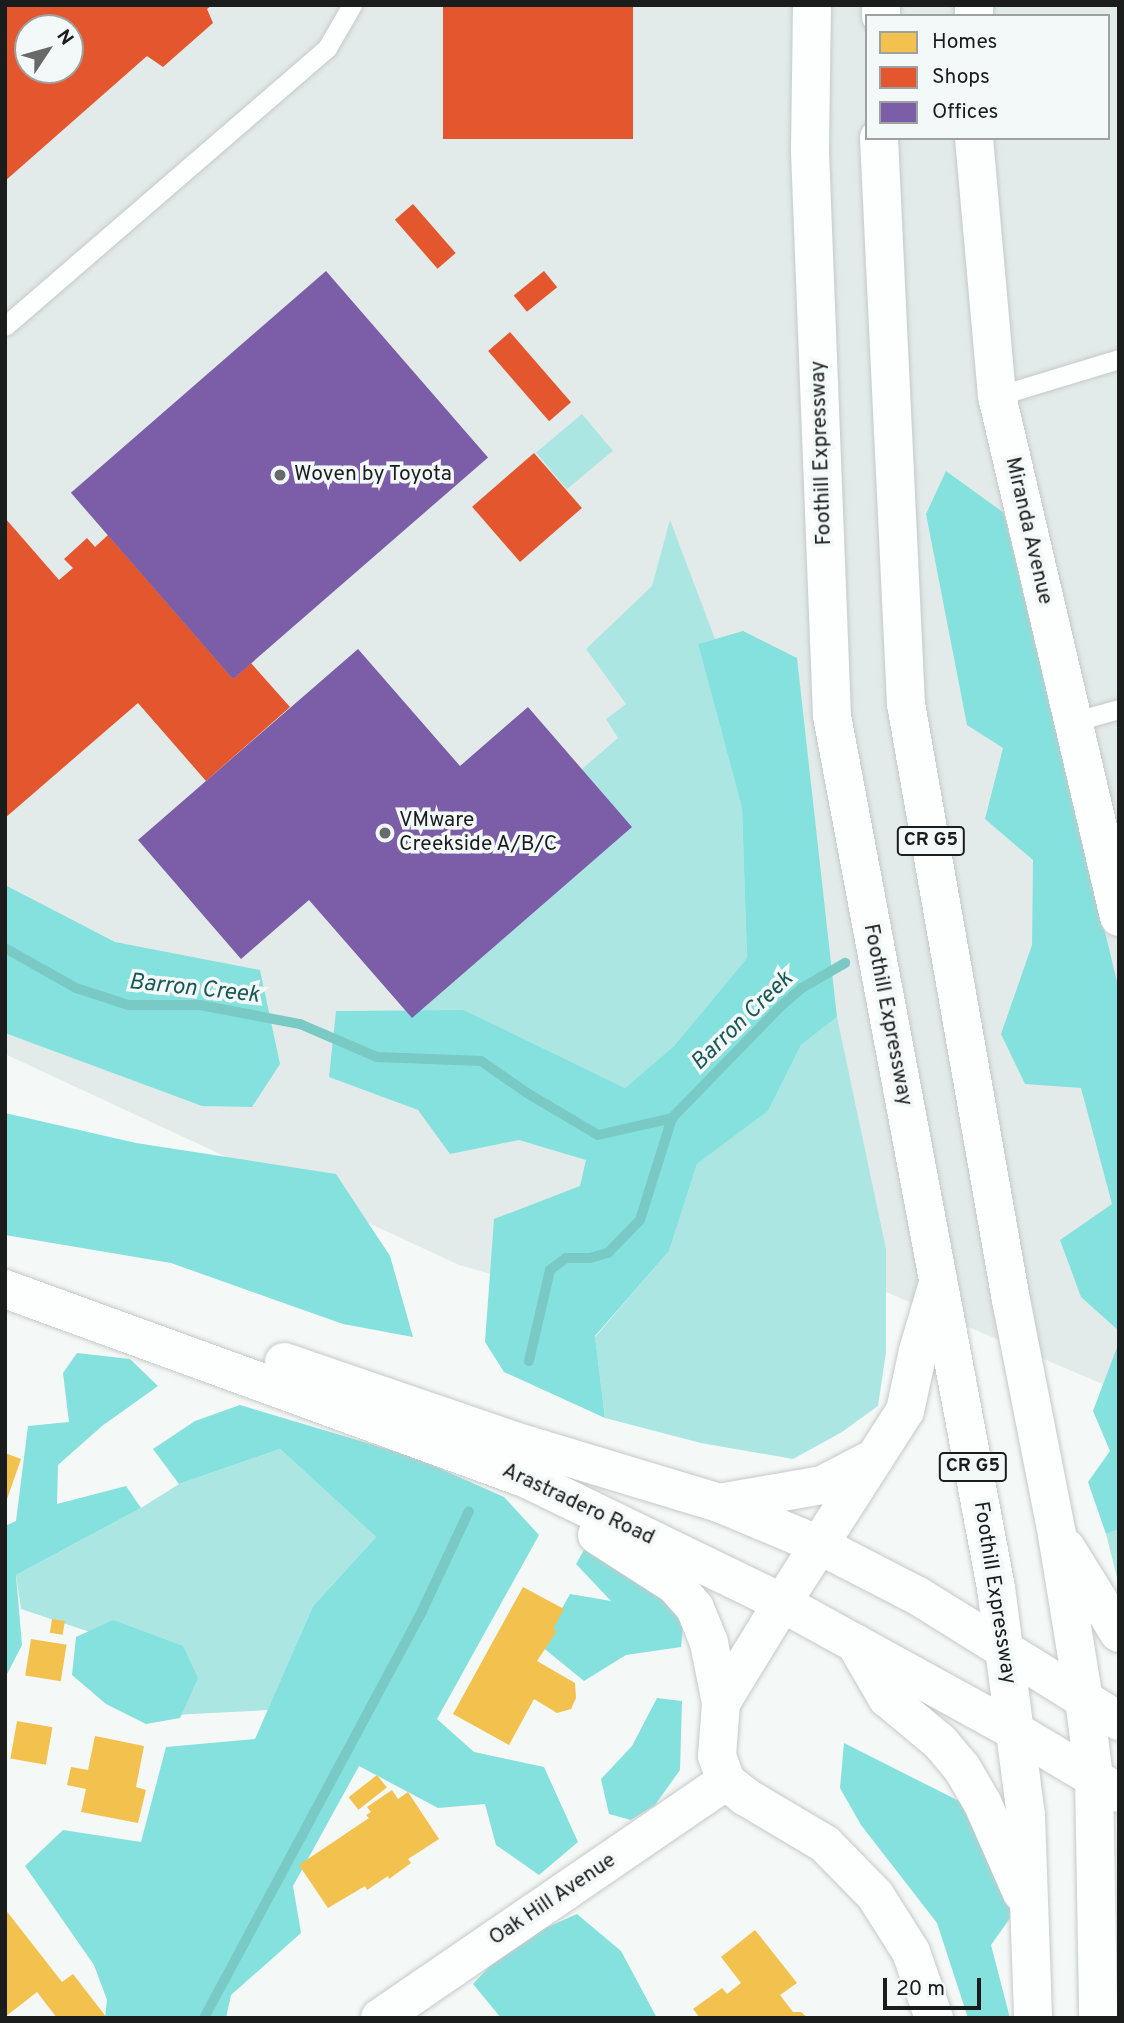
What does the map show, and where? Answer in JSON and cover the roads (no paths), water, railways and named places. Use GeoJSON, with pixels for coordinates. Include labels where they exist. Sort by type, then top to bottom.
{"type":"FeatureCollection","features":[{"type":"Feature","properties":{"kind":"main road","name":"Foothill Expressway"},"geometry":{"type":"LineString","coordinates":[[812,5],[810,152],[832,716],[996,1588],[1026,1815],[1032,1915],[1033,2018]]}},
{"type":"Feature","properties":{"kind":"main road","name":"CR G5"},"geometry":{"type":"LineString","coordinates":[[878,140],[906,704],[1012,1300],[1057,1535],[1084,1699],[1106,1785],[1098,2018]]}},
{"type":"Feature","properties":{"kind":"main road","name":"Miranda Avenue"},"geometry":{"type":"LineString","coordinates":[[974,140],[997,396],[1119,917]]}},
{"type":"Feature","properties":{"kind":"main road","name":"Arastradero Road"},"geometry":{"type":"LineString","coordinates":[[5,1262],[183,1328],[511,1439],[719,1503],[820,1545],[918,1596],[1119,1721]]}},
{"type":"Feature","properties":{"kind":"main road"},"geometry":{"type":"LineString","coordinates":[[721,1703],[905,1411],[918,1351],[938,1284]]}},
{"type":"Feature","properties":{"kind":"main road","name":"Arastradero Road"},"geometry":{"type":"LineString","coordinates":[[5,1289],[506,1471],[567,1498],[782,1603],[1015,1731],[1106,1785]]}},
{"type":"Feature","properties":{"kind":"main road"},"geometry":{"type":"LineString","coordinates":[[719,1503],[822,1485],[879,1456]]}},
{"type":"Feature","properties":{"kind":"main road"},"geometry":{"type":"LineString","coordinates":[[567,1498],[593,1533],[675,1585],[695,1608],[709,1643],[721,1703],[717,1756],[726,1781],[746,1797],[825,1844],[875,1895],[911,1952],[934,2018]]}},
{"type":"Feature","properties":{"kind":"main road"},"geometry":{"type":"LineString","coordinates":[[1057,1535],[1119,1633]]}},
{"type":"Feature","properties":{"kind":"main road"},"geometry":{"type":"LineString","coordinates":[[855,1643],[887,1698],[940,1742],[962,1768],[982,1802],[1032,1915]]}},
{"type":"Feature","properties":{"kind":"main road","name":"Oak Hill Avenue"},"geometry":{"type":"LineString","coordinates":[[380,2018],[726,1781]]}},
{"type":"Feature","properties":{"kind":"lane"},"geometry":{"type":"LineString","coordinates":[[5,326],[327,48],[352,5]]}},
{"type":"Feature","properties":{"kind":"lane"},"geometry":{"type":"LineString","coordinates":[[997,396],[1119,359]]}},
{"type":"Feature","properties":{"kind":"lane"},"geometry":{"type":"LineString","coordinates":[[1072,722],[1119,709]]}},
{"type":"Feature","properties":{"kind":"waterway","name":"Barron Creek"},"geometry":{"type":"LineString","coordinates":[[5,948],[76,988],[128,1005],[200,1005],[300,1024],[377,1057],[481,1061],[527,1093],[598,1135],[672,1118],[781,1006],[802,988],[845,963]]}},
{"type":"Feature","properties":{"kind":"waterway"},"geometry":{"type":"LineString","coordinates":[[529,1361],[550,1270],[566,1258],[590,1258],[608,1253],[640,1220],[672,1118]]}},
{"type":"Feature","properties":{"kind":"waterway"},"geometry":{"type":"LineString","coordinates":[[204,2018],[422,1611],[469,1511]]}},
{"type":"Feature","properties":{"kind":"place","name":"Woven by Toyota"},"geometry":{"type":"Point","coordinates":[280,475]}},
{"type":"Feature","properties":{"kind":"place","name":"VMware Creekside A/B/C"},"geometry":{"type":"Point","coordinates":[385,833]}}]}
